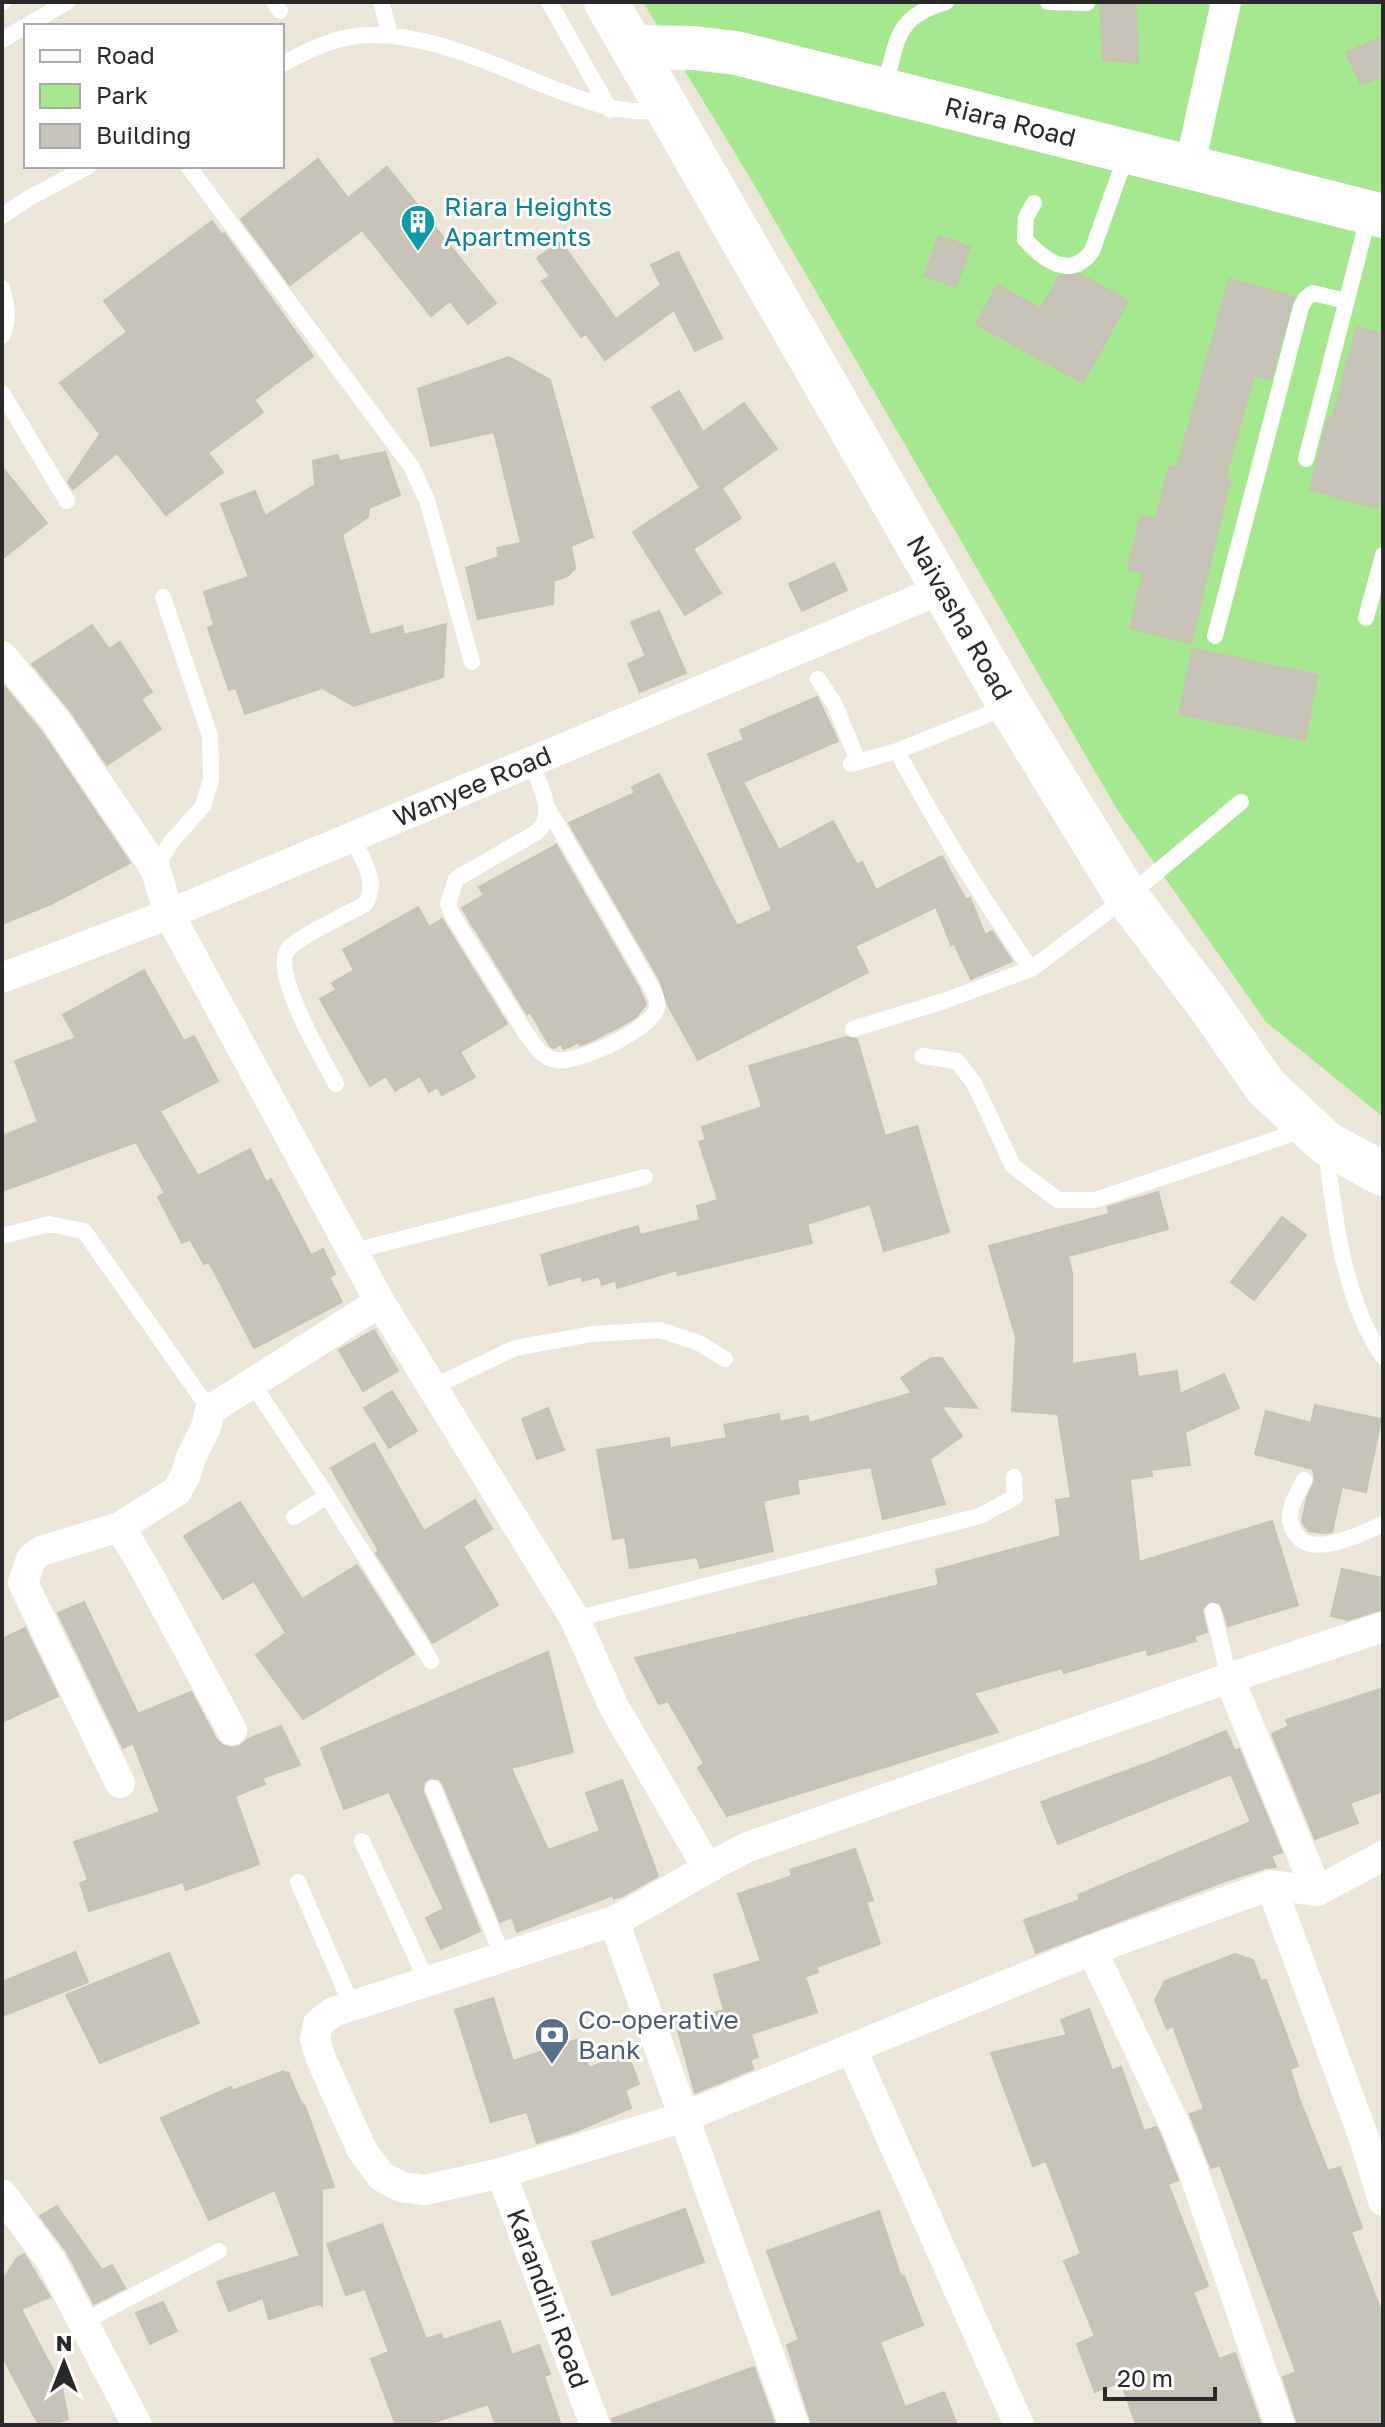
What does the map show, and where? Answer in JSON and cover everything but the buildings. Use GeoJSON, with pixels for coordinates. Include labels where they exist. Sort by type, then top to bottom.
{"type":"FeatureCollection","features":[{"type":"Feature","properties":{"kind":"main road","name":"Naivasha Road"},"geometry":{"type":"LineString","coordinates":[[606,2],[1010,706],[1127,897],[1266,1087],[1317,1135],[1383,1174]]}},
{"type":"Feature","properties":{"kind":"main road","name":"Riara Road"},"geometry":{"type":"LineString","coordinates":[[633,47],[693,48],[736,53],[1376,214]]}},
{"type":"Feature","properties":{"kind":"street"},"geometry":{"type":"LineString","coordinates":[[1189,169],[1226,2]]}},
{"type":"Feature","properties":{"kind":"street","name":"Wanyee Road"},"geometry":{"type":"LineString","coordinates":[[2,978],[169,914],[942,589]]}},
{"type":"Feature","properties":{"kind":"street"},"geometry":{"type":"LineString","coordinates":[[2,656],[55,720],[155,868],[169,914],[380,1302],[575,1619],[614,1707],[707,1867]]}},
{"type":"Feature","properties":{"kind":"street"},"geometry":{"type":"LineString","coordinates":[[120,1783],[23,1583],[31,1559],[41,1551],[120,1527],[177,1491],[206,1427],[210,1410],[380,1302]]}},
{"type":"Feature","properties":{"kind":"street"},"geometry":{"type":"LineString","coordinates":[[120,1527],[232,1730]]}},
{"type":"Feature","properties":{"kind":"street"},"geometry":{"type":"LineString","coordinates":[[1383,1627],[748,1847],[614,1921],[333,2012],[318,2024],[315,2039],[362,2150],[381,2176],[401,2187],[425,2190],[501,2173],[684,2117],[1092,1950],[1271,1885],[1317,1891],[1383,1856]]}},
{"type":"Feature","properties":{"kind":"street"},"geometry":{"type":"LineString","coordinates":[[1229,1678],[1317,1891]]}},
{"type":"Feature","properties":{"kind":"street"},"geometry":{"type":"LineString","coordinates":[[1271,1885],[1365,2141],[1383,2201]]}},
{"type":"Feature","properties":{"kind":"street"},"geometry":{"type":"LineString","coordinates":[[614,1921],[794,2425]]}},
{"type":"Feature","properties":{"kind":"street"},"geometry":{"type":"LineString","coordinates":[[1092,1950],[1174,2123],[1194,2173],[1280,2425]]}},
{"type":"Feature","properties":{"kind":"street"},"geometry":{"type":"LineString","coordinates":[[852,2050],[1019,2425]]}},
{"type":"Feature","properties":{"kind":"street","name":"Karandini Road"},"geometry":{"type":"LineString","coordinates":[[501,2173],[595,2425]]}},
{"type":"Feature","properties":{"kind":"street"},"geometry":{"type":"LineString","coordinates":[[2,2194],[51,2261],[137,2425]]}},
{"type":"Feature","properties":{"kind":"lane"},"geometry":{"type":"LineString","coordinates":[[29,24],[67,2]]}},
{"type":"Feature","properties":{"kind":"lane"},"geometry":{"type":"LineString","coordinates":[[381,2],[390,34]]}},
{"type":"Feature","properties":{"kind":"lane"},"geometry":{"type":"LineString","coordinates":[[549,2],[610,110]]}},
{"type":"Feature","properties":{"kind":"lane"},"geometry":{"type":"LineString","coordinates":[[884,91],[901,28],[915,14],[946,2]]}},
{"type":"Feature","properties":{"kind":"lane"},"geometry":{"type":"LineString","coordinates":[[1048,2],[1087,3]]}},
{"type":"Feature","properties":{"kind":"lane"},"geometry":{"type":"LineString","coordinates":[[2,40],[24,27]]}},
{"type":"Feature","properties":{"kind":"lane"},"geometry":{"type":"LineString","coordinates":[[284,63],[325,43],[367,34],[390,34],[429,42],[610,110],[642,113],[669,110]]}},
{"type":"Feature","properties":{"kind":"lane"},"geometry":{"type":"LineString","coordinates":[[1034,203],[1026,217],[1025,239],[1046,258],[1063,265],[1076,266],[1084,262],[1092,251],[1127,153]]}},
{"type":"Feature","properties":{"kind":"lane"},"geometry":{"type":"LineString","coordinates":[[2,216],[85,168]]}},
{"type":"Feature","properties":{"kind":"lane"},"geometry":{"type":"LineString","coordinates":[[189,168],[411,466],[427,500],[472,662]]}},
{"type":"Feature","properties":{"kind":"lane"},"geometry":{"type":"LineString","coordinates":[[1306,459],[1346,301],[1376,214]]}},
{"type":"Feature","properties":{"kind":"lane"},"geometry":{"type":"LineString","coordinates":[[2,288],[8,322],[2,336]]}},
{"type":"Feature","properties":{"kind":"lane"},"geometry":{"type":"LineString","coordinates":[[1215,636],[1301,307],[1313,293],[1346,301]]}},
{"type":"Feature","properties":{"kind":"lane"},"geometry":{"type":"LineString","coordinates":[[2,393],[67,501]]}},
{"type":"Feature","properties":{"kind":"lane"},"geometry":{"type":"LineString","coordinates":[[1366,618],[1383,555]]}},
{"type":"Feature","properties":{"kind":"lane"},"geometry":{"type":"LineString","coordinates":[[155,868],[171,842],[203,806],[211,779],[210,736],[163,597]]}},
{"type":"Feature","properties":{"kind":"lane"},"geometry":{"type":"LineString","coordinates":[[818,679],[834,703],[856,756],[851,764],[897,751],[1010,706]]}},
{"type":"Feature","properties":{"kind":"lane"},"geometry":{"type":"LineString","coordinates":[[897,751],[926,804],[1031,969]]}},
{"type":"Feature","properties":{"kind":"lane"},"geometry":{"type":"LineString","coordinates":[[530,761],[547,807],[656,996],[657,1008],[650,1020],[610,1045],[572,1060],[558,1061],[537,1050],[448,904],[456,879],[541,830],[547,819],[547,807]]}},
{"type":"Feature","properties":{"kind":"lane"},"geometry":{"type":"LineString","coordinates":[[853,1029],[944,1001],[1031,969],[1127,897],[1241,802]]}},
{"type":"Feature","properties":{"kind":"lane"},"geometry":{"type":"LineString","coordinates":[[336,1084],[287,984],[283,962],[294,944],[365,904],[368,899],[371,883],[367,867],[351,836]]}},
{"type":"Feature","properties":{"kind":"lane"},"geometry":{"type":"LineString","coordinates":[[923,1056],[957,1061],[974,1083],[1013,1166],[1058,1200],[1095,1200],[1317,1135],[1335,1228],[1367,1334],[1383,1357]]}},
{"type":"Feature","properties":{"kind":"lane"},"geometry":{"type":"LineString","coordinates":[[354,1251],[645,1177]]}},
{"type":"Feature","properties":{"kind":"lane"},"geometry":{"type":"LineString","coordinates":[[2,1236],[49,1224],[84,1231],[210,1410]]}},
{"type":"Feature","properties":{"kind":"lane"},"geometry":{"type":"LineString","coordinates":[[433,1387],[515,1348],[592,1334],[660,1330],[699,1343],[725,1359]]}},
{"type":"Feature","properties":{"kind":"lane"},"geometry":{"type":"LineString","coordinates":[[252,1383],[431,1661]]}},
{"type":"Feature","properties":{"kind":"lane"},"geometry":{"type":"LineString","coordinates":[[575,1619],[980,1516],[1015,1497],[1014,1477]]}},
{"type":"Feature","properties":{"kind":"lane"},"geometry":{"type":"LineString","coordinates":[[1304,1480],[1291,1505],[1290,1524],[1298,1538],[1307,1544],[1343,1541],[1383,1524]]}},
{"type":"Feature","properties":{"kind":"lane"},"geometry":{"type":"LineString","coordinates":[[294,1517],[327,1496]]}},
{"type":"Feature","properties":{"kind":"lane"},"geometry":{"type":"LineString","coordinates":[[1213,1611],[1229,1678]]}},
{"type":"Feature","properties":{"kind":"lane"},"geometry":{"type":"LineString","coordinates":[[433,1788],[503,1957]]}},
{"type":"Feature","properties":{"kind":"lane"},"geometry":{"type":"LineString","coordinates":[[362,1841],[427,1981]]}},
{"type":"Feature","properties":{"kind":"lane"},"geometry":{"type":"LineString","coordinates":[[298,1882],[352,2006]]}},
{"type":"Feature","properties":{"kind":"lane"},"geometry":{"type":"LineString","coordinates":[[83,2322],[219,2251]]}},
{"type":"Feature","properties":{"kind":"green space"},"geometry":{"type":"Polygon","coordinates":[[[643,2],[1383,2],[1383,1117],[1266,1022],[1118,811],[747,173],[643,2]]]}},
{"type":"Feature","properties":{"kind":"place","name":"Riara Heights Apartments"},"geometry":{"type":"Point","coordinates":[418,253]}},
{"type":"Feature","properties":{"kind":"place","name":"Co-operative Bank"},"geometry":{"type":"Point","coordinates":[552,2066]}}]}
